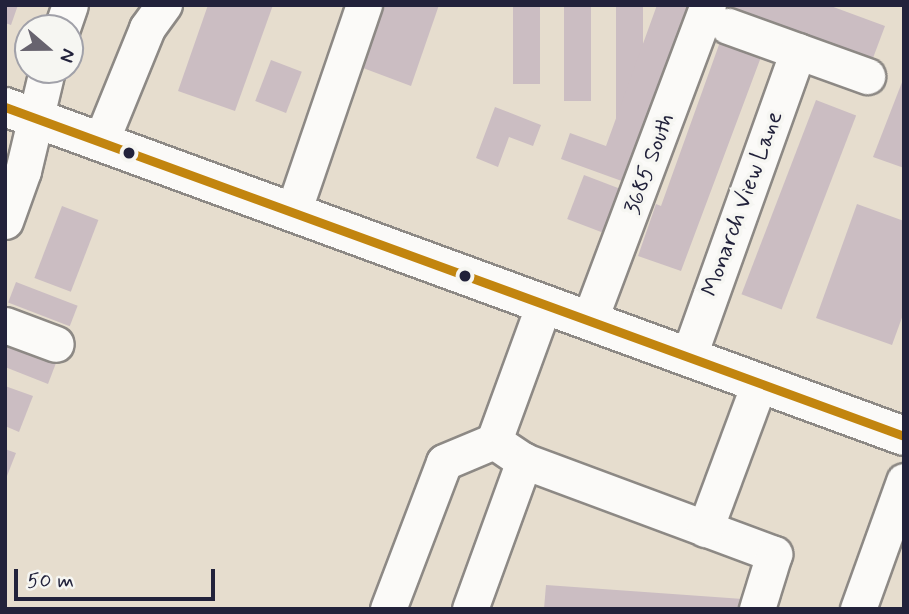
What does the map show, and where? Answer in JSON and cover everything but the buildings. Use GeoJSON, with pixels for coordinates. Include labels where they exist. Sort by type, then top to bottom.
{"type":"FeatureCollection","features":[{"type":"Feature","properties":{"kind":"main road"},"geometry":{"type":"LineString","coordinates":[[20,112],[904,436]]}},
{"type":"Feature","properties":{"kind":"street"},"geometry":{"type":"LineString","coordinates":[[101,141],[147,28],[164,5]]}},
{"type":"Feature","properties":{"kind":"street"},"geometry":{"type":"LineString","coordinates":[[293,212],[364,5]]}},
{"type":"Feature","properties":{"kind":"street"},"geometry":{"type":"LineString","coordinates":[[718,15],[798,51],[867,76]]}},
{"type":"Feature","properties":{"kind":"street","name":"3685 South"},"geometry":{"type":"LineString","coordinates":[[589,321],[718,15]]}},
{"type":"Feature","properties":{"kind":"street","name":"Monarch View Lane"},"geometry":{"type":"LineString","coordinates":[[688,358],[798,51]]}},
{"type":"Feature","properties":{"kind":"street"},"geometry":{"type":"LineString","coordinates":[[5,221],[23,172],[20,112],[38,84]]}},
{"type":"Feature","properties":{"kind":"street"},"geometry":{"type":"LineString","coordinates":[[388,609],[444,462],[494,441],[544,304]]}},
{"type":"Feature","properties":{"kind":"street"},"geometry":{"type":"LineString","coordinates":[[5,325],[56,344]]}},
{"type":"Feature","properties":{"kind":"street"},"geometry":{"type":"LineString","coordinates":[[705,529],[759,384]]}},
{"type":"Feature","properties":{"kind":"street"},"geometry":{"type":"LineString","coordinates":[[494,441],[524,461],[774,554],[757,609]]}},
{"type":"Feature","properties":{"kind":"street"},"geometry":{"type":"LineString","coordinates":[[470,609],[524,461]]}},
{"type":"Feature","properties":{"kind":"street"},"geometry":{"type":"LineString","coordinates":[[858,609],[904,481]]}},
{"type":"Feature","properties":{"kind":"transit line"},"geometry":{"type":"LineString","coordinates":[[5,107],[904,436]]}}]}
